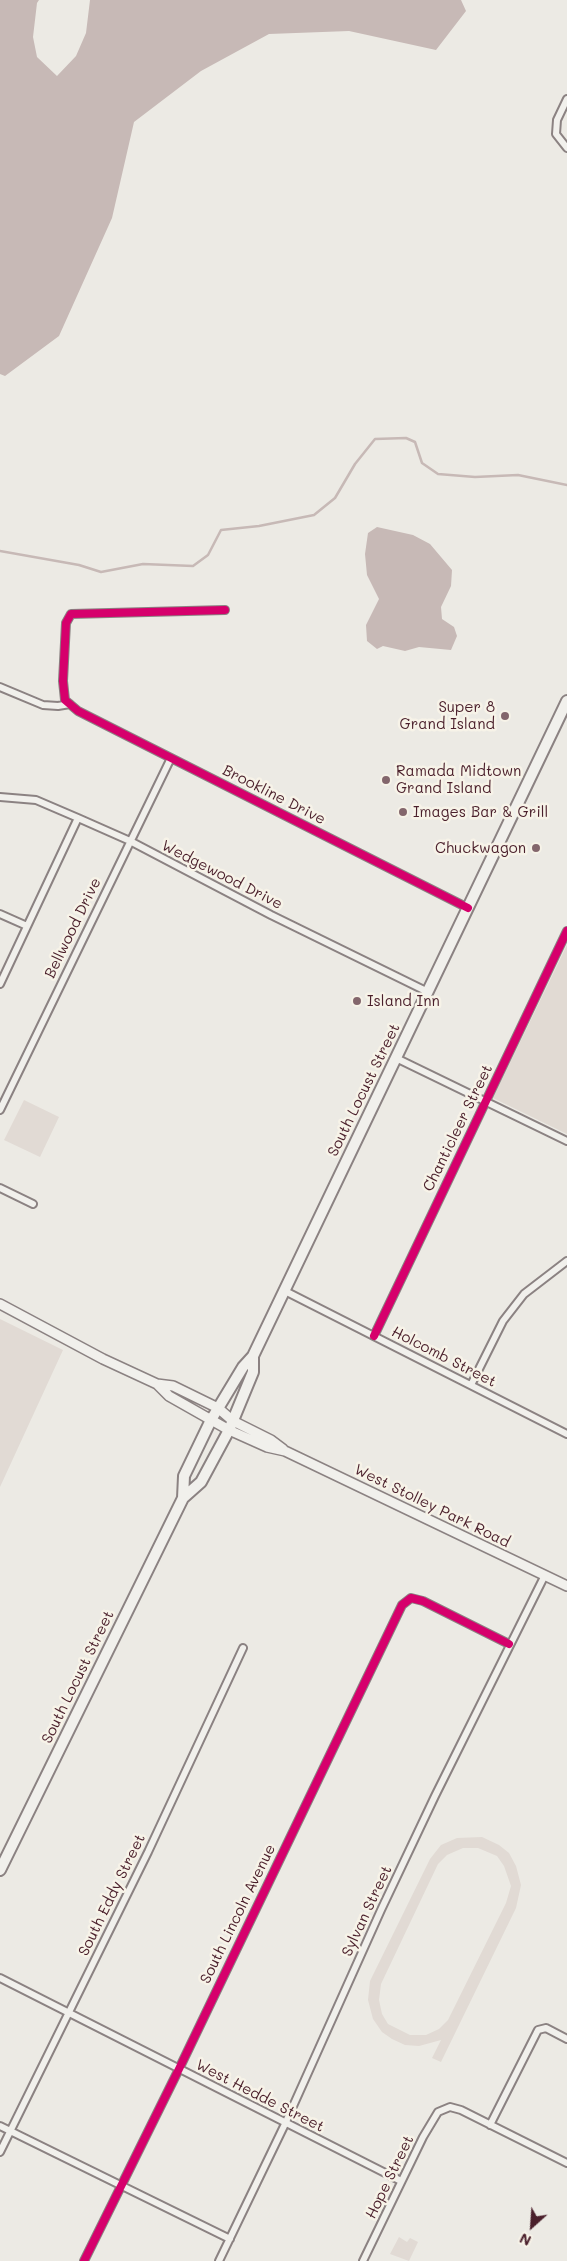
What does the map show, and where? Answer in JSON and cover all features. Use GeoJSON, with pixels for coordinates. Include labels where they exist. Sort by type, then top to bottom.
{"type":"FeatureCollection","features":[{"type":"Feature","properties":{"kind":"main road","name":"South Locust Street"},"geometry":{"type":"LineString","coordinates":[[183,1498],[184,1476],[211,1420],[243,1367],[252,1356],[567,701]]}},
{"type":"Feature","properties":{"kind":"main road"},"geometry":{"type":"LineString","coordinates":[[0,1304],[157,1384]]}},
{"type":"Feature","properties":{"kind":"main road","name":"South Locust Street"},"geometry":{"type":"LineString","coordinates":[[0,1870],[183,1498],[201,1482],[231,1425],[253,1372],[252,1356]]}},
{"type":"Feature","properties":{"kind":"main road","name":"West Stolley Park Road"},"geometry":{"type":"LineString","coordinates":[[157,1384],[173,1386],[218,1408],[231,1425]]}},
{"type":"Feature","properties":{"kind":"main road","name":"West Stolley Park Road"},"geometry":{"type":"LineString","coordinates":[[157,1384],[169,1396],[211,1420],[231,1425],[268,1447],[285,1451],[567,1586]]}},
{"type":"Feature","properties":{"kind":"street"},"geometry":{"type":"LineString","coordinates":[[567,99],[557,120],[556,134],[567,148]]}},
{"type":"Feature","properties":{"kind":"street"},"geometry":{"type":"LineString","coordinates":[[70,704],[65,700],[62,681],[66,623],[71,614],[225,610]]}},
{"type":"Feature","properties":{"kind":"street"},"geometry":{"type":"LineString","coordinates":[[0,687],[43,705],[58,706],[70,704]]}},
{"type":"Feature","properties":{"kind":"street","name":"Brookline Drive"},"geometry":{"type":"LineString","coordinates":[[70,704],[78,711],[468,908]]}},
{"type":"Feature","properties":{"kind":"street","name":"Bellwood Drive"},"geometry":{"type":"LineString","coordinates":[[0,1110],[171,758]]}},
{"type":"Feature","properties":{"kind":"street","name":"Wedgewood Drive"},"geometry":{"type":"LineString","coordinates":[[0,797],[36,800],[130,841],[271,915],[428,992]]}},
{"type":"Feature","properties":{"kind":"street"},"geometry":{"type":"LineString","coordinates":[[0,984],[78,818]]}},
{"type":"Feature","properties":{"kind":"street"},"geometry":{"type":"LineString","coordinates":[[0,914],[27,926]]}},
{"type":"Feature","properties":{"kind":"street","name":"Chanticleer Street"},"geometry":{"type":"LineString","coordinates":[[374,1336],[567,931]]}},
{"type":"Feature","properties":{"kind":"street"},"geometry":{"type":"LineString","coordinates":[[396,1058],[567,1141]]}},
{"type":"Feature","properties":{"kind":"street"},"geometry":{"type":"LineString","coordinates":[[0,1188],[33,1204]]}},
{"type":"Feature","properties":{"kind":"street"},"geometry":{"type":"LineString","coordinates":[[471,1384],[509,1314],[524,1294],[567,1261]]}},
{"type":"Feature","properties":{"kind":"street","name":"Holcomb Street"},"geometry":{"type":"LineString","coordinates":[[283,1290],[567,1434]]}},
{"type":"Feature","properties":{"kind":"street","name":"Sylvan Street"},"geometry":{"type":"LineString","coordinates":[[219,2261],[285,2124],[381,1910],[509,1644],[545,1575]]}},
{"type":"Feature","properties":{"kind":"street","name":"South Lincoln Avenue"},"geometry":{"type":"LineString","coordinates":[[84,2261],[179,2069],[402,1605],[411,1598],[429,1604],[509,1644]]}},
{"type":"Feature","properties":{"kind":"street","name":"South Eddy Street"},"geometry":{"type":"LineString","coordinates":[[0,2152],[155,1836],[243,1648]]}},
{"type":"Feature","properties":{"kind":"street","name":"West Hedde Street"},"geometry":{"type":"LineString","coordinates":[[0,1978],[285,2124],[401,2181]]}},
{"type":"Feature","properties":{"kind":"street"},"geometry":{"type":"LineString","coordinates":[[567,2039],[546,2028],[538,2030],[490,2124],[567,2163]]}},
{"type":"Feature","properties":{"kind":"street","name":"Hope Street"},"geometry":{"type":"LineString","coordinates":[[363,2261],[401,2181],[438,2112],[450,2107],[461,2110],[490,2124]]}},
{"type":"Feature","properties":{"kind":"street"},"geometry":{"type":"LineString","coordinates":[[0,2126],[230,2240]]}},
{"type":"Feature","properties":{"kind":"shaded area"},"geometry":{"type":"Polygon","coordinates":[[[0,0],[39,0],[33,37],[37,57],[57,76],[76,56],[86,33],[90,0],[461,0],[466,11],[436,50],[349,31],[269,34],[201,71],[134,122],[112,218],[59,336],[5,376],[0,374],[0,0]]]}},
{"type":"Feature","properties":{"kind":"shaded area"},"geometry":{"type":"Polygon","coordinates":[[[377,527],[413,535],[430,544],[452,570],[451,586],[441,607],[442,619],[454,627],[457,636],[451,650],[419,647],[405,651],[383,646],[377,649],[367,641],[366,625],[379,599],[367,575],[365,554],[368,533],[377,527]]]}},
{"type":"Feature","properties":{"kind":"shaded area"},"geometry":{"type":"Polygon","coordinates":[[[567,945],[567,1134],[493,1098],[567,945]]]}},
{"type":"Feature","properties":{"kind":"shaded area"},"geometry":{"type":"Polygon","coordinates":[[[24,1100],[59,1117],[40,1157],[4,1140],[24,1100]]]}},
{"type":"Feature","properties":{"kind":"shaded area"},"geometry":{"type":"Polygon","coordinates":[[[0,1319],[63,1350],[0,1487],[0,1319]]]}},
{"type":"Feature","properties":{"kind":"shaded area"},"geometry":{"type":"Polygon","coordinates":[[[482,1837],[499,1845],[509,1853],[516,1866],[521,1885],[516,1908],[441,2062],[432,2058],[441,2040],[419,2046],[405,2045],[392,2039],[382,2032],[373,2019],[368,2000],[370,1981],[430,1859],[441,1845],[457,1838],[482,1837]],[[463,1848],[447,1855],[438,1864],[381,1984],[379,2000],[382,2014],[388,2024],[410,2035],[426,2035],[439,2029],[448,2020],[506,1903],[511,1886],[504,1866],[497,1856],[478,1848],[463,1848]]]}},
{"type":"Feature","properties":{"kind":"shaded area"},"geometry":{"type":"Polygon","coordinates":[[[399,2237],[407,2242],[410,2238],[418,2242],[409,2261],[390,2254],[399,2237]]]}},
{"type":"Feature","properties":{"kind":"waterway"},"geometry":{"type":"LineString","coordinates":[[0,551],[79,565],[101,572],[143,564],[193,566],[208,555],[221,530],[259,526],[314,515],[335,498],[355,464],[375,439],[406,438],[415,442],[422,463],[438,474],[475,477],[518,475],[567,485]]}},
{"type":"Feature","properties":{"kind":"cycle path"},"geometry":{"type":"LineString","coordinates":[[225,610],[71,614],[66,623],[63,681],[65,700],[78,711],[468,908]]}},
{"type":"Feature","properties":{"kind":"cycle path"},"geometry":{"type":"LineString","coordinates":[[374,1336],[567,931]]}},
{"type":"Feature","properties":{"kind":"cycle path"},"geometry":{"type":"LineString","coordinates":[[84,2261],[179,2069],[402,1605],[411,1598],[423,1601],[509,1644]]}},
{"type":"Feature","properties":{"kind":"place","name":"Super 8 Grand Island"},"geometry":{"type":"Point","coordinates":[505,716]}},
{"type":"Feature","properties":{"kind":"place","name":"Ramada Midtown Grand Island"},"geometry":{"type":"Point","coordinates":[386,780]}},
{"type":"Feature","properties":{"kind":"place","name":"Images Bar & Grill"},"geometry":{"type":"Point","coordinates":[403,812]}},
{"type":"Feature","properties":{"kind":"place","name":"Chuckwagon"},"geometry":{"type":"Point","coordinates":[536,848]}},
{"type":"Feature","properties":{"kind":"place","name":"Island Inn"},"geometry":{"type":"Point","coordinates":[357,1001]}}]}
